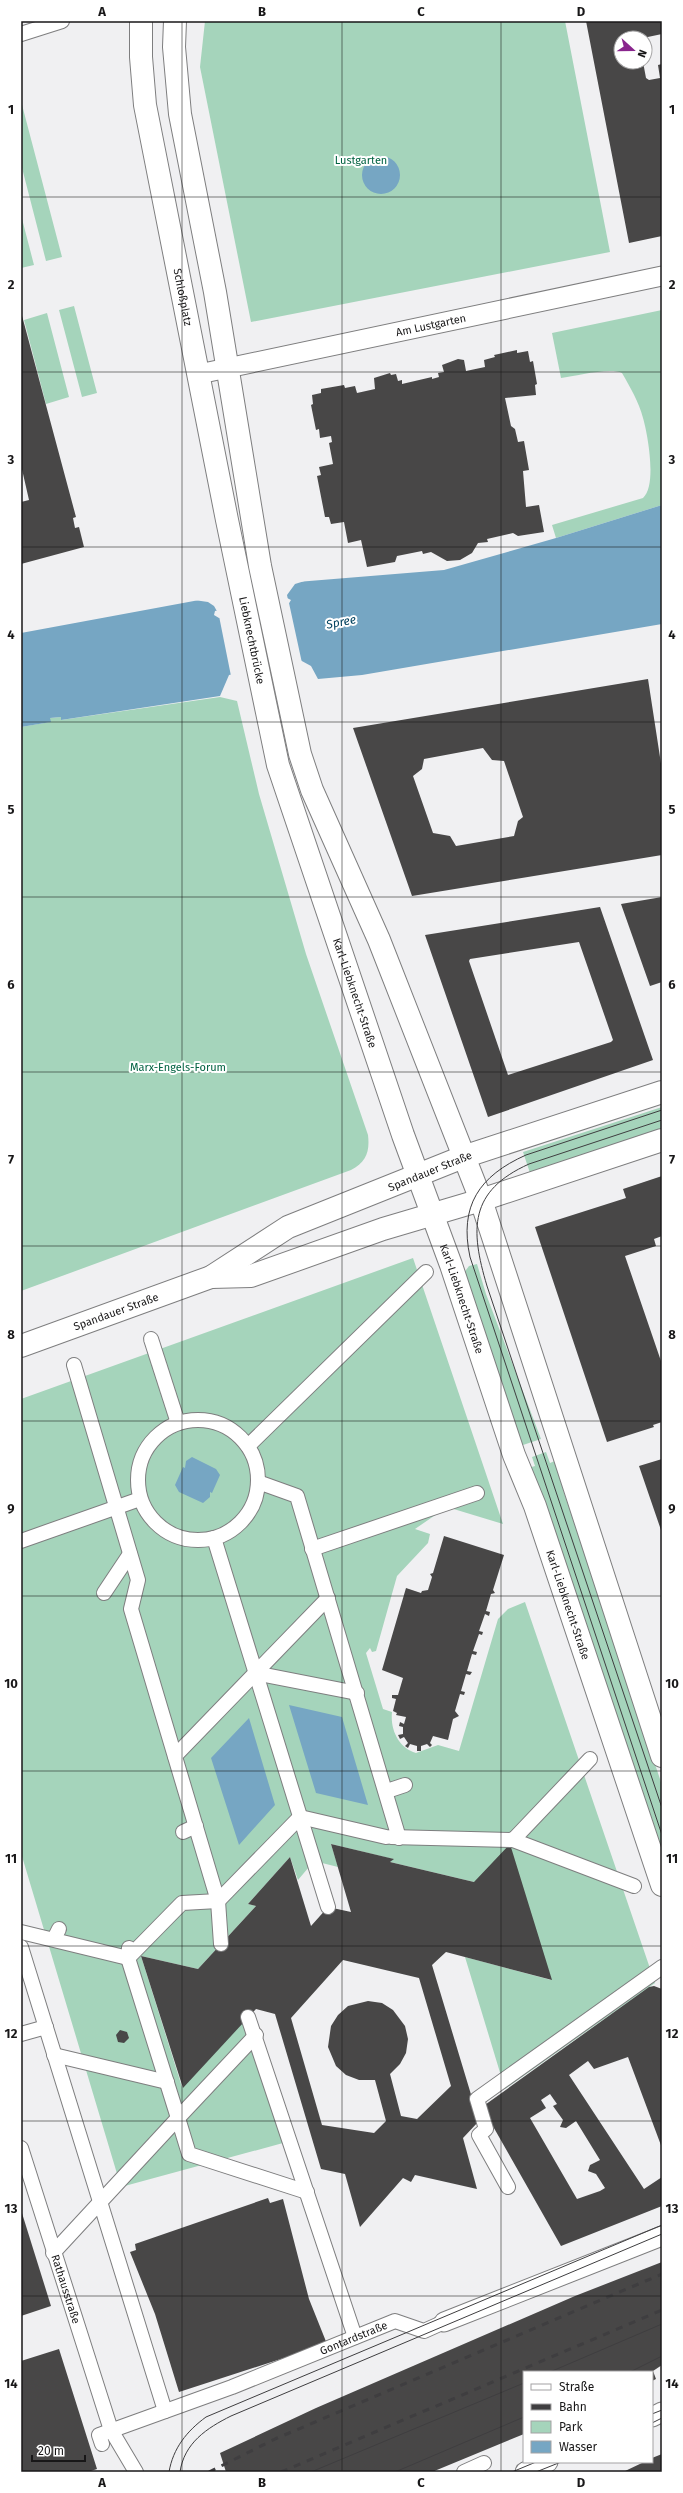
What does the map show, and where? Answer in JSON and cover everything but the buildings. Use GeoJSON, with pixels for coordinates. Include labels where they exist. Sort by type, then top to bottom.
{"type":"FeatureCollection","features":[{"type":"Feature","properties":{"kind":"main road","name":"Schloßplatz"},"geometry":{"type":"LineString","coordinates":[[141,21],[146,105],[237,571]]}},
{"type":"Feature","properties":{"kind":"main road"},"geometry":{"type":"LineString","coordinates":[[175,21],[174,47],[180,114],[228,368],[260,566],[300,754],[312,790],[379,940],[481,1200],[662,1756]]}},
{"type":"Feature","properties":{"kind":"main road","name":"Liebknechtbrücke"},"geometry":{"type":"LineString","coordinates":[[237,571],[266,711]]}},
{"type":"Feature","properties":{"kind":"main road","name":"Karl-Liebknecht-Straße"},"geometry":{"type":"LineString","coordinates":[[266,711],[288,800],[417,1174],[451,1265],[514,1455],[535,1506],[662,1885]]}},
{"type":"Feature","properties":{"kind":"main road","name":"Spandauer Straße"},"geometry":{"type":"LineString","coordinates":[[21,1346],[211,1277],[288,1227],[382,1191],[417,1174],[463,1157],[662,1092]]}},
{"type":"Feature","properties":{"kind":"main road","name":"Spandauer Straße"},"geometry":{"type":"LineString","coordinates":[[211,1277],[252,1276],[432,1214],[481,1200],[662,1140]]}},
{"type":"Feature","properties":{"kind":"street"},"geometry":{"type":"LineString","coordinates":[[21,34],[62,21]]}},
{"type":"Feature","properties":{"kind":"street","name":"Am Lustgarten"},"geometry":{"type":"LineString","coordinates":[[199,374],[662,276]]}},
{"type":"Feature","properties":{"kind":"street"},"geometry":{"type":"LineString","coordinates":[[248,1446],[426,1272]]}},
{"type":"Feature","properties":{"kind":"street"},"geometry":{"type":"LineString","coordinates":[[151,1339],[178,1423]]}},
{"type":"Feature","properties":{"kind":"street"},"geometry":{"type":"LineString","coordinates":[[74,1365],[138,1580],[131,1609],[175,1756],[190,1829],[218,1901],[220,1944]]}},
{"type":"Feature","properties":{"kind":"street"},"geometry":{"type":"LineString","coordinates":[[194,1419],[209,1420],[238,1434],[248,1446],[257,1469],[258,1482],[256,1497],[250,1511],[240,1523],[228,1532],[214,1538],[199,1540],[183,1539],[169,1533],[157,1524],[147,1513],[140,1499],[137,1475],[144,1453],[158,1434],[178,1423],[194,1419]]}},
{"type":"Feature","properties":{"kind":"street"},"geometry":{"type":"LineString","coordinates":[[258,1482],[297,1496],[387,1791],[392,1837]]}},
{"type":"Feature","properties":{"kind":"street"},"geometry":{"type":"LineString","coordinates":[[312,1549],[478,1493]]}},
{"type":"Feature","properties":{"kind":"street"},"geometry":{"type":"LineString","coordinates":[[21,1541],[140,1499]]}},
{"type":"Feature","properties":{"kind":"street"},"geometry":{"type":"LineString","coordinates":[[214,1538],[328,1907]]}},
{"type":"Feature","properties":{"kind":"street"},"geometry":{"type":"LineString","coordinates":[[104,1593],[130,1554]]}},
{"type":"Feature","properties":{"kind":"street"},"geometry":{"type":"LineString","coordinates":[[175,1756],[328,1598]]}},
{"type":"Feature","properties":{"kind":"street"},"geometry":{"type":"LineString","coordinates":[[255,1673],[357,1693]]}},
{"type":"Feature","properties":{"kind":"street"},"geometry":{"type":"LineString","coordinates":[[513,1840],[590,1759]]}},
{"type":"Feature","properties":{"kind":"street"},"geometry":{"type":"LineString","coordinates":[[387,1791],[405,1785]]}},
{"type":"Feature","properties":{"kind":"street"},"geometry":{"type":"LineString","coordinates":[[300,1817],[392,1837],[513,1840],[634,1886]]}},
{"type":"Feature","properties":{"kind":"street"},"geometry":{"type":"LineString","coordinates":[[128,1952],[182,1903],[218,1901],[300,1817]]}},
{"type":"Feature","properties":{"kind":"street"},"geometry":{"type":"LineString","coordinates":[[21,1932],[56,1934],[128,1952]]}},
{"type":"Feature","properties":{"kind":"street"},"geometry":{"type":"LineString","coordinates":[[21,1947],[165,2411]]}},
{"type":"Feature","properties":{"kind":"street"},"geometry":{"type":"LineString","coordinates":[[128,1952],[189,2154],[307,2192]]}},
{"type":"Feature","properties":{"kind":"street"},"geometry":{"type":"LineString","coordinates":[[508,2187],[479,2135],[486,2129],[477,2099],[662,1967]]}},
{"type":"Feature","properties":{"kind":"street"},"geometry":{"type":"LineString","coordinates":[[248,2017],[256,2035],[355,2337]]}},
{"type":"Feature","properties":{"kind":"street"},"geometry":{"type":"LineString","coordinates":[[21,2034],[46,2027]]}},
{"type":"Feature","properties":{"kind":"street"},"geometry":{"type":"LineString","coordinates":[[53,2253],[256,2035]]}},
{"type":"Feature","properties":{"kind":"street"},"geometry":{"type":"LineString","coordinates":[[54,2055],[167,2082]]}},
{"type":"Feature","properties":{"kind":"street","name":"Rathausstraße"},"geometry":{"type":"LineString","coordinates":[[21,2148],[53,2253],[111,2430],[136,2472]]}},
{"type":"Feature","properties":{"kind":"street","name":"Gontardstraße"},"geometry":{"type":"LineString","coordinates":[[111,2430],[165,2411],[395,2321],[424,2330],[662,2236]]}},
{"type":"Feature","properties":{"kind":"street"},"geometry":{"type":"LineString","coordinates":[[102,2444],[99,2435],[111,2430]]}},
{"type":"Feature","properties":{"kind":"street"},"geometry":{"type":"LineString","coordinates":[[464,2472],[484,2463]]}},
{"type":"Feature","properties":{"kind":"street"},"geometry":{"type":"LineString","coordinates":[[525,2472],[546,2463]]}},
{"type":"Feature","properties":{"kind":"green space","name":"Lustgarten"},"geometry":{"type":"Polygon","coordinates":[[[205,21],[565,21],[610,252],[251,322],[200,67],[205,21]]]}},
{"type":"Feature","properties":{"kind":"green space"},"geometry":{"type":"Polygon","coordinates":[[[21,101],[62,257],[46,261],[21,164],[21,101]]]}},
{"type":"Feature","properties":{"kind":"green space"},"geometry":{"type":"Polygon","coordinates":[[[21,215],[34,265],[21,268],[21,215]]]}},
{"type":"Feature","properties":{"kind":"green space"},"geometry":{"type":"Polygon","coordinates":[[[74,306],[97,393],[82,397],[59,310],[74,306]]]}},
{"type":"Feature","properties":{"kind":"green space"},"geometry":{"type":"Polygon","coordinates":[[[662,310],[662,505],[556,538],[552,525],[643,498],[650,483],[650,460],[643,418],[637,400],[622,373],[617,371],[601,371],[561,378],[552,333],[662,310]]]}},
{"type":"Feature","properties":{"kind":"green space"},"geometry":{"type":"Polygon","coordinates":[[[47,313],[69,397],[46,404],[24,320],[47,313]]]}},
{"type":"Feature","properties":{"kind":"green space","name":"Marx-Engels-Forum"},"geometry":{"type":"Polygon","coordinates":[[[220,697],[237,701],[259,794],[306,954],[368,1135],[366,1156],[360,1164],[351,1170],[21,1291],[21,727],[50,722],[50,718],[61,717],[61,720],[220,697]]]}},
{"type":"Feature","properties":{"kind":"green space"},"geometry":{"type":"Polygon","coordinates":[[[662,1107],[662,1132],[531,1176],[523,1152],[662,1107]]]}},
{"type":"Feature","properties":{"kind":"green space"},"geometry":{"type":"Polygon","coordinates":[[[413,1258],[503,1524],[447,1507],[415,1529],[430,1534],[428,1543],[397,1576],[376,1651],[372,1652],[370,1648],[366,1653],[383,1709],[392,1712],[394,1732],[400,1743],[410,1751],[416,1753],[438,1745],[459,1751],[498,1619],[508,1609],[525,1602],[655,1983],[505,2089],[465,1957],[551,1980],[474,1882],[390,1862],[393,1859],[331,1844],[338,1867],[314,1861],[298,1880],[290,1857],[248,1904],[256,1906],[198,1969],[141,1956],[182,2087],[243,2022],[283,2143],[121,2187],[21,1853],[21,1399],[413,1258]]]}},
{"type":"Feature","properties":{"kind":"green space"},"geometry":{"type":"Polygon","coordinates":[[[477,1264],[486,1294],[541,1439],[520,1446],[463,1274],[469,1266],[477,1264]]]}},
{"type":"Feature","properties":{"kind":"green space"},"geometry":{"type":"Polygon","coordinates":[[[546,1452],[550,1463],[557,1460],[564,1493],[662,1785],[662,1861],[528,1468],[535,1466],[532,1457],[546,1452]]]}},
{"type":"Feature","properties":{"kind":"water"},"geometry":{"type":"Polygon","coordinates":[[[377,156],[385,156],[395,161],[399,168],[399,182],[395,189],[385,194],[377,194],[367,189],[365,186],[362,179],[362,171],[367,161],[370,159],[377,156]]]}},
{"type":"Feature","properties":{"kind":"water","name":"Spree"},"geometry":{"type":"Polygon","coordinates":[[[662,505],[662,624],[362,675],[318,679],[311,666],[300,660],[229,675],[220,696],[61,720],[61,717],[50,718],[51,722],[21,727],[21,633],[297,582],[444,570],[556,538],[662,505]],[[287,598],[215,611],[214,615],[219,618],[288,605],[291,600],[287,598]]]}},
{"type":"Feature","properties":{"kind":"water"},"geometry":{"type":"Polygon","coordinates":[[[192,1457],[216,1469],[220,1475],[212,1493],[210,1492],[210,1497],[203,1503],[179,1492],[175,1485],[183,1467],[185,1468],[186,1461],[192,1457]]]}},
{"type":"Feature","properties":{"kind":"water"},"geometry":{"type":"Polygon","coordinates":[[[289,1705],[342,1717],[368,1805],[316,1793],[289,1705]]]}},
{"type":"Feature","properties":{"kind":"water"},"geometry":{"type":"Polygon","coordinates":[[[249,1718],[275,1805],[239,1845],[211,1758],[249,1718]]]}},
{"type":"Feature","properties":{"kind":"pier"},"geometry":{"type":"Polygon","coordinates":[[[286,576],[298,580],[311,579],[295,584],[287,595],[288,600],[218,613],[214,606],[208,602],[194,600],[209,590],[244,580],[286,576]]]}},
{"type":"Feature","properties":{"kind":"pier"},"geometry":{"type":"Polygon","coordinates":[[[289,603],[302,663],[231,676],[219,616],[289,603]]]}},
{"type":"Feature","properties":{"kind":"tram line"},"geometry":{"type":"LineString","coordinates":[[662,1110],[526,1155],[510,1163],[485,1183],[476,1195],[470,1208],[467,1239],[470,1257],[662,1835]]}},
{"type":"Feature","properties":{"kind":"tram line"},"geometry":{"type":"LineString","coordinates":[[662,1120],[529,1164],[509,1175],[495,1186],[485,1199],[479,1214],[477,1229],[481,1266],[487,1286],[662,1808]]}},
{"type":"Feature","properties":{"kind":"tram line"},"geometry":{"type":"LineString","coordinates":[[169,2472],[177,2448],[187,2434],[206,2417],[662,2225]]}},
{"type":"Feature","properties":{"kind":"tram line"},"geometry":{"type":"LineString","coordinates":[[180,2472],[186,2453],[198,2438],[205,2431],[231,2416],[662,2234]]}},
{"type":"Feature","properties":{"kind":"tram line"},"geometry":{"type":"LineString","coordinates":[[552,2371],[662,2324]]}},
{"type":"Feature","properties":{"kind":"tram line"},"geometry":{"type":"LineString","coordinates":[[632,2371],[662,2356]]}},
{"type":"Feature","properties":{"kind":"tram line"},"geometry":{"type":"LineString","coordinates":[[311,2472],[523,2383]]}},
{"type":"Feature","properties":{"kind":"tram line"},"geometry":{"type":"LineString","coordinates":[[653,2414],[662,2410]]}},
{"type":"Feature","properties":{"kind":"tram line"},"geometry":{"type":"LineString","coordinates":[[395,2472],[523,2417]]}},
{"type":"Feature","properties":{"kind":"tram line"},"geometry":{"type":"LineString","coordinates":[[653,2422],[662,2418]]}},
{"type":"Feature","properties":{"kind":"tram line"},"geometry":{"type":"LineString","coordinates":[[512,2472],[534,2463]]}},
{"type":"Feature","properties":{"kind":"tram line"},"geometry":{"type":"LineString","coordinates":[[536,2472],[558,2463]]}},
{"type":"Feature","properties":{"kind":"railway"},"geometry":{"type":"LineString","coordinates":[[209,2472],[275,2439],[662,2274]]}},
{"type":"Feature","properties":{"kind":"railway"},"geometry":{"type":"LineString","coordinates":[[281,2472],[662,2310]]}}]}
